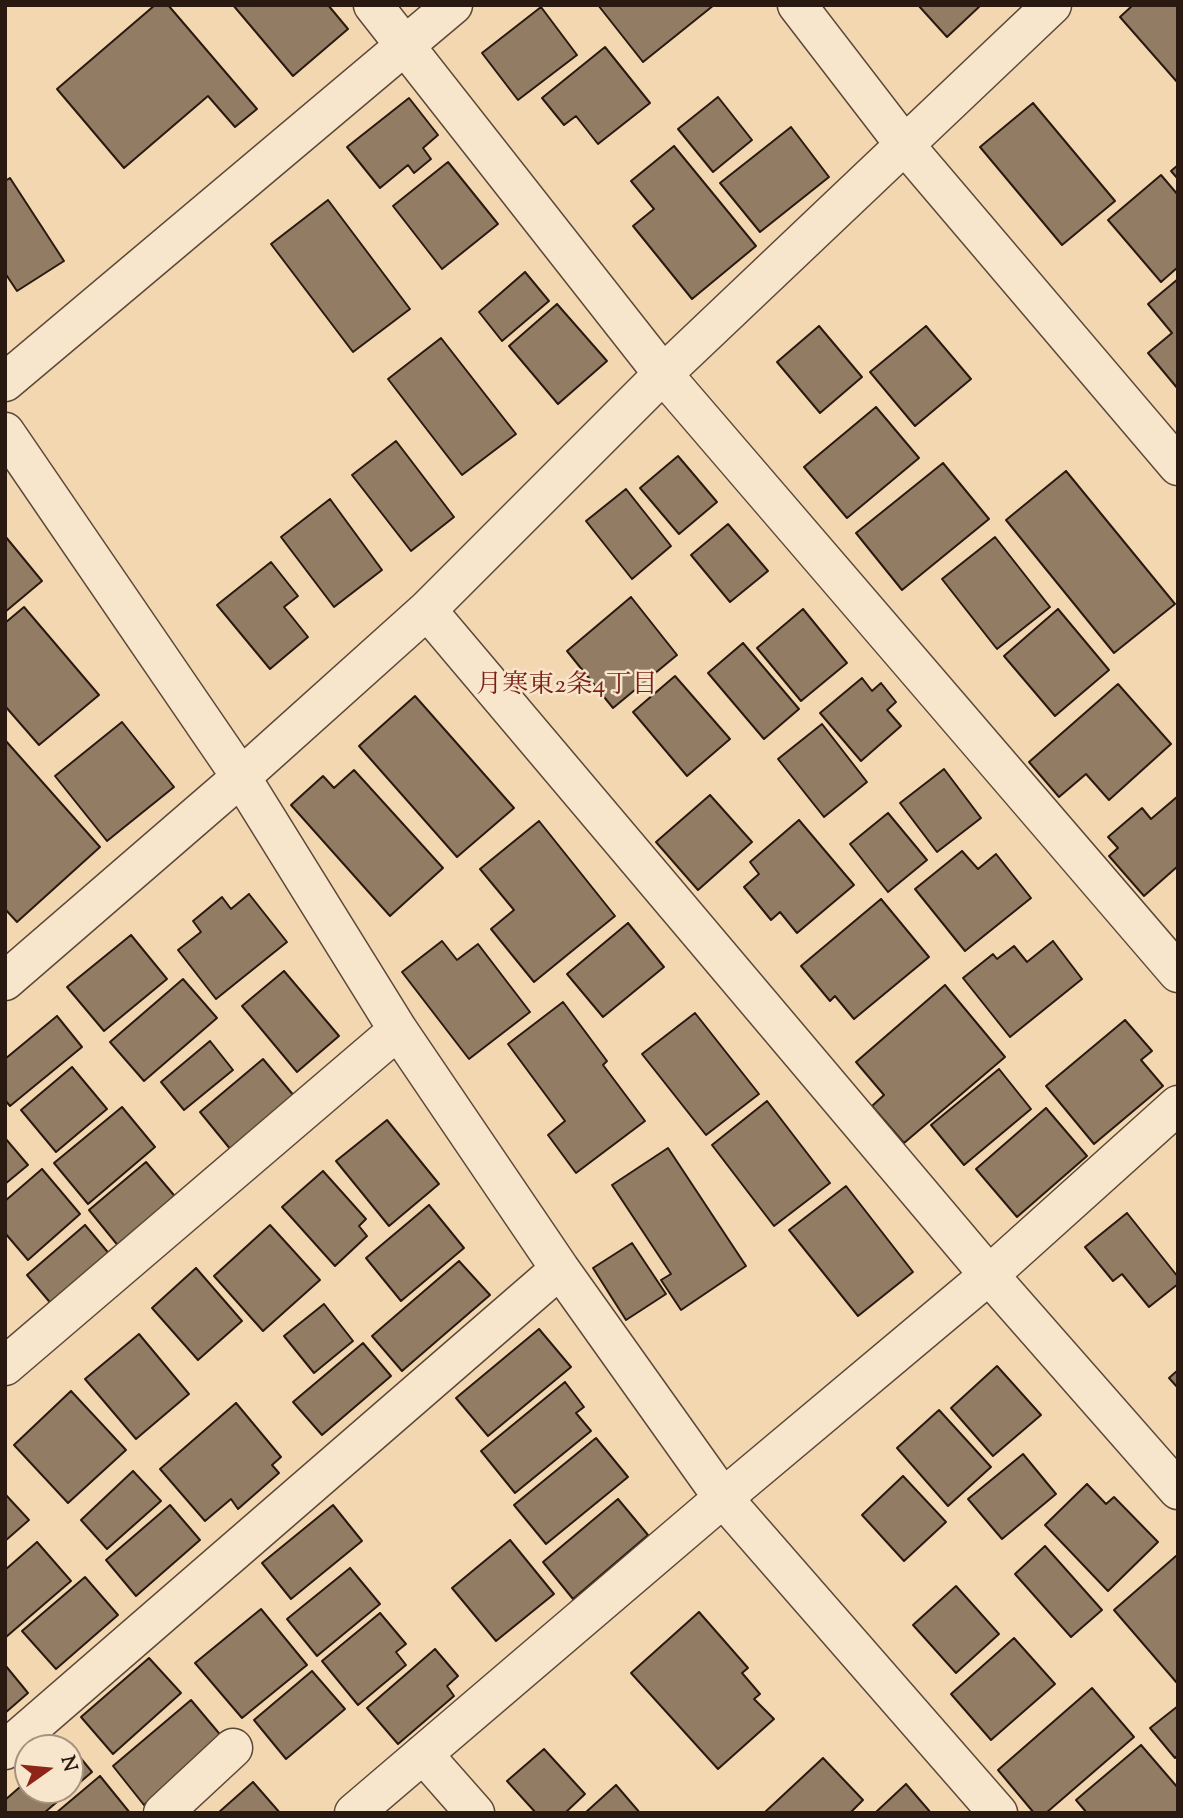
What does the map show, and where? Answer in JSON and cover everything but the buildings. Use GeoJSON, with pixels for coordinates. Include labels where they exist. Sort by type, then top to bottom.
{"type":"FeatureCollection","features":[{"type":"Feature","properties":{"kind":"street"},"geometry":{"type":"LineString","coordinates":[[373,5],[663,374],[1178,973]]}},
{"type":"Feature","properties":{"kind":"street"},"geometry":{"type":"LineString","coordinates":[[5,382],[453,5]]}},
{"type":"Feature","properties":{"kind":"street"},"geometry":{"type":"LineString","coordinates":[[797,5],[904,144],[1178,466]]}},
{"type":"Feature","properties":{"kind":"street"},"geometry":{"type":"LineString","coordinates":[[5,981],[241,777],[427,610],[663,374],[1052,5]]}},
{"type":"Feature","properties":{"kind":"street"},"geometry":{"type":"LineString","coordinates":[[5,432],[241,777],[398,1030],[560,1269],[723,1498],[998,1813]]}},
{"type":"Feature","properties":{"kind":"street"},"geometry":{"type":"LineString","coordinates":[[427,610],[989,1275],[1178,1490]]}},
{"type":"Feature","properties":{"kind":"street"},"geometry":{"type":"LineString","coordinates":[[5,1366],[398,1030]]}},
{"type":"Feature","properties":{"kind":"street"},"geometry":{"type":"LineString","coordinates":[[354,1813],[989,1275],[1178,1105]]}},
{"type":"Feature","properties":{"kind":"street"},"geometry":{"type":"LineString","coordinates":[[5,1750],[560,1269]]}},
{"type":"Feature","properties":{"kind":"street"},"geometry":{"type":"LineString","coordinates":[[163,1813],[233,1748]]}},
{"type":"Feature","properties":{"kind":"street"},"geometry":{"type":"LineString","coordinates":[[423,1754],[475,1813]]}},
{"type":"Feature","properties":{"kind":"district","name":"月寒東2条4丁目"},"geometry":{"type":"Point","coordinates":[567,688]}}]}
